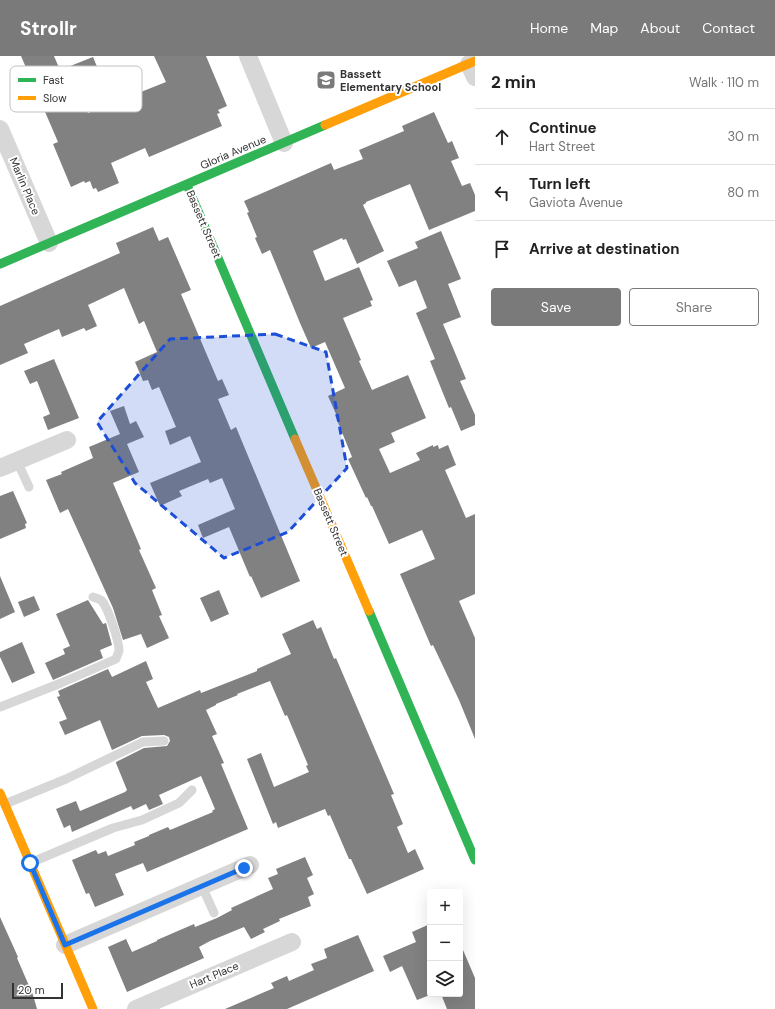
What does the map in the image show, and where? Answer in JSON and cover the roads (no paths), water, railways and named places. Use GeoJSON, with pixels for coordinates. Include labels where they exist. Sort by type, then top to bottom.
{"type":"FeatureCollection","features":[{"type":"Feature","properties":{"kind":"street"},"geometry":{"type":"LineString","coordinates":[[248,56],[284,143]]}},
{"type":"Feature","properties":{"kind":"street","name":"Gloria Avenue"},"geometry":{"type":"LineString","coordinates":[[0,264],[284,143],[473,68]]}},
{"type":"Feature","properties":{"kind":"street","name":"Marlin Place"},"geometry":{"type":"LineString","coordinates":[[0,129],[49,243]]}},
{"type":"Feature","properties":{"kind":"street","name":"Bassett Street"},"geometry":{"type":"LineString","coordinates":[[187,185],[475,860]]}},
{"type":"Feature","properties":{"kind":"street"},"geometry":{"type":"LineString","coordinates":[[0,468],[67,440]]}},
{"type":"Feature","properties":{"kind":"street"},"geometry":{"type":"LineString","coordinates":[[0,793],[93,1009]]}},
{"type":"Feature","properties":{"kind":"street"},"geometry":{"type":"LineString","coordinates":[[65,945],[250,866]]}},
{"type":"Feature","properties":{"kind":"street","name":"Hart Place"},"geometry":{"type":"LineString","coordinates":[[136,1009],[292,942]]}},
{"type":"Feature","properties":{"kind":"lane"},"geometry":{"type":"LineString","coordinates":[[17,461],[29,487]]}},
{"type":"Feature","properties":{"kind":"lane"},"geometry":{"type":"LineString","coordinates":[[0,707],[116,659],[119,652],[119,644],[115,632],[105,606],[101,600],[93,597]]}},
{"type":"Feature","properties":{"kind":"lane"},"geometry":{"type":"LineString","coordinates":[[5,804],[66,779],[143,742],[164,741]]}},
{"type":"Feature","properties":{"kind":"lane"},"geometry":{"type":"LineString","coordinates":[[30,863],[114,828],[142,820],[179,803],[192,790]]}},
{"type":"Feature","properties":{"kind":"lane"},"geometry":{"type":"LineString","coordinates":[[202,886],[214,913]]}},
{"type":"Feature","properties":{"kind":"place","name":"Bassett Elementary School"},"geometry":{"type":"Point","coordinates":[326,80]}}]}
